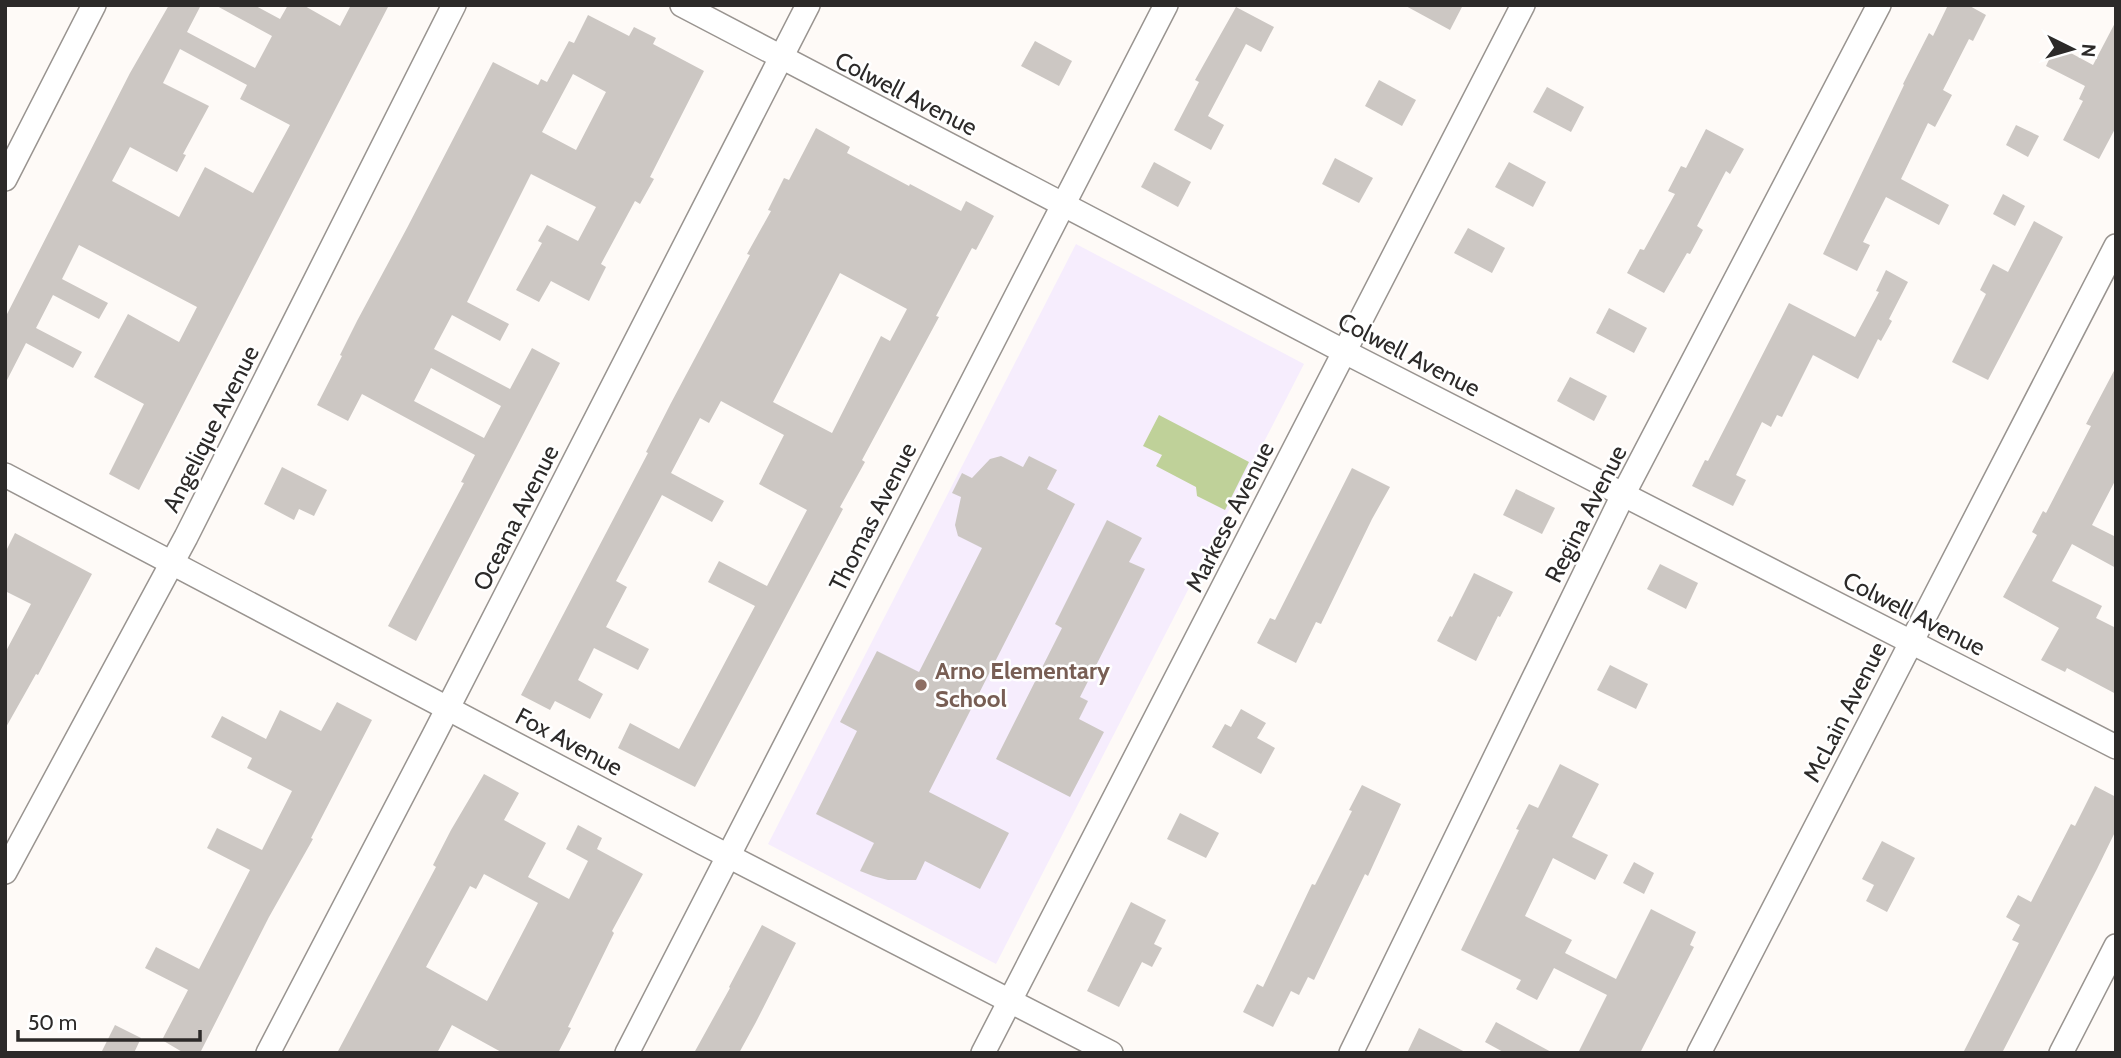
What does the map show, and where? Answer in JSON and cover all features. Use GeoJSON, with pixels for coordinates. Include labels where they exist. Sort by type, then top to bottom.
{"type":"FeatureCollection","features":[{"type":"Feature","properties":{"kind":"street"},"geometry":{"type":"LineString","coordinates":[[5,179],[94,5]]}},
{"type":"Feature","properties":{"kind":"street","name":"Angelique Avenue"},"geometry":{"type":"LineString","coordinates":[[5,872],[172,562],[454,5]]}},
{"type":"Feature","properties":{"kind":"street","name":"Colwell Avenue"},"geometry":{"type":"LineString","coordinates":[[682,5],[1345,352],[2116,747]]}},
{"type":"Feature","properties":{"kind":"street","name":"Oceana Avenue"},"geometry":{"type":"LineString","coordinates":[[268,1053],[808,5]]}},
{"type":"Feature","properties":{"kind":"street","name":"Thomas Avenue"},"geometry":{"type":"LineString","coordinates":[[627,1053],[1166,5]]}},
{"type":"Feature","properties":{"kind":"street","name":"Markese Avenue"},"geometry":{"type":"LineString","coordinates":[[983,1053],[1523,5]]}},
{"type":"Feature","properties":{"kind":"street","name":"Regina Avenue"},"geometry":{"type":"LineString","coordinates":[[1351,1053],[1624,493],[1879,5]]}},
{"type":"Feature","properties":{"kind":"street","name":"McLain Avenue"},"geometry":{"type":"LineString","coordinates":[[1699,1053],[2116,246]]}},
{"type":"Feature","properties":{"kind":"street","name":"Fox Avenue"},"geometry":{"type":"LineString","coordinates":[[5,475],[1111,1053]]}},
{"type":"Feature","properties":{"kind":"street"},"geometry":{"type":"LineString","coordinates":[[2061,1053],[2116,946]]}},
{"type":"Feature","properties":{"kind":"shaded area"},"geometry":{"type":"Polygon","coordinates":[[[1076,244],[1304,364],[996,964],[768,844],[1076,244]]]}},
{"type":"Feature","properties":{"kind":"green space"},"geometry":{"type":"Polygon","coordinates":[[[1159,415],[1249,462],[1225,510],[1197,496],[1196,487],[1156,466],[1162,455],[1143,446],[1159,415]]]}},
{"type":"Feature","properties":{"kind":"building"},"geometry":{"type":"Polygon","coordinates":[[[169,5],[201,5],[187,32],[255,68],[272,36],[215,5],[254,5],[280,19],[288,5],[303,5],[340,26],[351,5],[389,5],[139,490],[109,474],[144,404],[94,377],[128,314],[179,342],[197,307],[79,245],[62,279],[108,303],[99,319],[53,295],[36,328],[82,352],[73,368],[26,343],[5,384],[5,318],[130,73],[169,5]],[[180,49],[163,83],[209,106],[183,154],[186,155],[177,172],[130,147],[112,181],[179,217],[205,167],[253,193],[290,125],[240,99],[247,85],[180,49]]]}},
{"type":"Feature","properties":{"kind":"building"},"geometry":{"type":"Polygon","coordinates":[[[1404,5],[1463,5],[1450,30],[1404,5]]]}},
{"type":"Feature","properties":{"kind":"building"},"geometry":{"type":"Polygon","coordinates":[[[1948,5],[1968,5],[1986,15],[1973,41],[1969,39],[1943,90],[1952,95],[1935,127],[1928,123],[1901,179],[1949,205],[1939,225],[1886,197],[1863,242],[1870,245],[1857,271],[1823,254],[1903,84],[1929,33],[1933,36],[1948,5]]]}},
{"type":"Feature","properties":{"kind":"building"},"geometry":{"type":"Polygon","coordinates":[[[1236,7],[1274,27],[1261,52],[1246,44],[1208,116],[1224,125],[1211,150],[1174,130],[1199,82],[1195,80],[1236,7]]]}},
{"type":"Feature","properties":{"kind":"building"},"geometry":{"type":"Polygon","coordinates":[[[588,15],[629,36],[634,27],[656,38],[653,44],[704,71],[650,177],[654,179],[640,204],[635,201],[601,264],[606,267],[589,301],[551,281],[539,302],[516,290],[542,243],[538,241],[547,225],[578,241],[596,207],[531,174],[467,302],[509,324],[500,341],[452,315],[434,349],[510,389],[532,348],[560,363],[416,641],[388,626],[464,483],[461,482],[475,455],[362,394],[348,421],[317,405],[357,321],[493,62],[538,85],[541,79],[547,82],[569,41],[574,43],[588,15]],[[573,74],[542,132],[576,150],[606,92],[573,74]],[[431,368],[414,401],[484,438],[501,406],[431,368]]]}},
{"type":"Feature","properties":{"kind":"building"},"geometry":{"type":"Polygon","coordinates":[[[2116,21],[2116,127],[2099,159],[2063,140],[2083,101],[2079,99],[2085,86],[2046,66],[2056,45],[2093,65],[2116,21]]]}},
{"type":"Feature","properties":{"kind":"building"},"geometry":{"type":"Polygon","coordinates":[[[1035,41],[1072,61],[1059,86],[1021,66],[1035,41]]]}},
{"type":"Feature","properties":{"kind":"building"},"geometry":{"type":"Polygon","coordinates":[[[1379,80],[1416,100],[1402,126],[1365,106],[1379,80]]]}},
{"type":"Feature","properties":{"kind":"building"},"geometry":{"type":"Polygon","coordinates":[[[1547,87],[1584,107],[1571,132],[1533,112],[1547,87]]]}},
{"type":"Feature","properties":{"kind":"building"},"geometry":{"type":"Polygon","coordinates":[[[2016,125],[2039,136],[2028,157],[2006,145],[2016,125]]]}},
{"type":"Feature","properties":{"kind":"building"},"geometry":{"type":"Polygon","coordinates":[[[816,128],[850,147],[847,153],[909,186],[910,184],[961,211],[966,201],[994,216],[976,250],[972,248],[936,316],[939,317],[862,460],[865,462],[840,507],[843,509],[695,787],[618,748],[630,723],[679,749],[755,606],[708,582],[719,561],[767,586],[807,510],[759,484],[784,435],[721,401],[709,423],[700,418],[671,473],[724,501],[712,522],[662,495],[616,581],[627,587],[606,627],[649,649],[638,670],[594,648],[578,680],[603,694],[590,719],[555,701],[550,710],[521,695],[750,255],[747,254],[771,211],[768,210],[784,178],[789,180],[816,128]],[[840,273],[773,402],[832,433],[881,336],[890,341],[907,309],[840,273]]]}},
{"type":"Feature","properties":{"kind":"building"},"geometry":{"type":"Polygon","coordinates":[[[1706,129],[1744,149],[1730,174],[1726,171],[1697,226],[1703,230],[1664,293],[1627,273],[1640,249],[1644,250],[1675,194],[1668,191],[1681,166],[1686,168],[1706,129]]]}},
{"type":"Feature","properties":{"kind":"building"},"geometry":{"type":"Polygon","coordinates":[[[1335,158],[1373,178],[1359,203],[1322,184],[1335,158]]]}},
{"type":"Feature","properties":{"kind":"building"},"geometry":{"type":"Polygon","coordinates":[[[1154,162],[1191,182],[1178,207],[1141,187],[1154,162]]]}},
{"type":"Feature","properties":{"kind":"building"},"geometry":{"type":"Polygon","coordinates":[[[1509,162],[1546,182],[1533,207],[1495,187],[1509,162]]]}},
{"type":"Feature","properties":{"kind":"building"},"geometry":{"type":"Polygon","coordinates":[[[2003,194],[2025,206],[2015,226],[1993,214],[2003,194]]]}},
{"type":"Feature","properties":{"kind":"building"},"geometry":{"type":"Polygon","coordinates":[[[2034,221],[2063,237],[1988,380],[1952,362],[1986,294],[1980,290],[1993,264],[2008,272],[2034,221]]]}},
{"type":"Feature","properties":{"kind":"building"},"geometry":{"type":"Polygon","coordinates":[[[1468,228],[1505,248],[1492,273],[1454,253],[1468,228]]]}},
{"type":"Feature","properties":{"kind":"building"},"geometry":{"type":"Polygon","coordinates":[[[1886,270],[1908,282],[1889,319],[1892,321],[1881,341],[1878,339],[1858,379],[1813,355],[1782,417],[1777,415],[1771,427],[1762,422],[1736,475],[1746,480],[1733,506],[1692,486],[1705,460],[1708,461],[1789,303],[1855,337],[1879,292],[1876,291],[1886,270]]]}},
{"type":"Feature","properties":{"kind":"building"},"geometry":{"type":"Polygon","coordinates":[[[1609,308],[1647,328],[1634,353],[1596,333],[1609,308]]]}},
{"type":"Feature","properties":{"kind":"building"},"geometry":{"type":"Polygon","coordinates":[[[2116,367],[2116,479],[2092,525],[2116,537],[2116,568],[2072,544],[2052,581],[2102,606],[2096,618],[2116,628],[2116,694],[2067,668],[2065,672],[2041,660],[2059,628],[2003,597],[2037,535],[2032,532],[2043,511],[2046,513],[2091,426],[2086,424],[2116,367]]]}},
{"type":"Feature","properties":{"kind":"building"},"geometry":{"type":"Polygon","coordinates":[[[1570,377],[1607,396],[1594,421],[1557,401],[1570,377]]]}},
{"type":"Feature","properties":{"kind":"building","name":"Arno Elementary School"},"geometry":{"type":"Polygon","coordinates":[[[1001,456],[1023,467],[1029,456],[1057,470],[1047,489],[1075,504],[929,792],[1009,833],[980,889],[925,861],[916,880],[888,880],[873,876],[860,871],[874,843],[816,814],[857,731],[840,722],[877,651],[919,672],[982,548],[958,536],[955,525],[961,497],[952,493],[962,473],[972,478],[990,459],[1001,456]]]}},
{"type":"Feature","properties":{"kind":"building"},"geometry":{"type":"Polygon","coordinates":[[[282,467],[327,490],[314,516],[299,509],[294,520],[264,504],[282,467]]]}},
{"type":"Feature","properties":{"kind":"building"},"geometry":{"type":"Polygon","coordinates":[[[1352,468],[1390,487],[1321,624],[1316,622],[1296,663],[1257,643],[1270,618],[1275,620],[1352,468]]]}},
{"type":"Feature","properties":{"kind":"building"},"geometry":{"type":"Polygon","coordinates":[[[1516,489],[1555,508],[1542,534],[1503,515],[1516,489]]]}},
{"type":"Feature","properties":{"kind":"building"},"geometry":{"type":"Polygon","coordinates":[[[1107,520],[1142,538],[1129,562],[1145,569],[1080,697],[1088,701],[1079,719],[1104,732],[1070,797],[996,759],[1062,628],[1055,624],[1107,520]]]}},
{"type":"Feature","properties":{"kind":"building"},"geometry":{"type":"Polygon","coordinates":[[[15,533],[92,574],[38,675],[36,674],[5,729],[5,653],[31,604],[5,591],[5,553],[15,533]]]}},
{"type":"Feature","properties":{"kind":"building"},"geometry":{"type":"Polygon","coordinates":[[[1660,564],[1698,583],[1686,609],[1647,589],[1660,564]]]}},
{"type":"Feature","properties":{"kind":"building"},"geometry":{"type":"Polygon","coordinates":[[[1474,573],[1513,592],[1476,661],[1437,641],[1474,573]]]}},
{"type":"Feature","properties":{"kind":"building"},"geometry":{"type":"Polygon","coordinates":[[[1610,665],[1648,684],[1636,709],[1597,690],[1610,665]]]}},
{"type":"Feature","properties":{"kind":"building"},"geometry":{"type":"Polygon","coordinates":[[[337,702],[372,720],[311,838],[313,839],[269,917],[200,1053],[184,1053],[162,1040],[188,990],[145,968],[156,947],[199,969],[250,870],[207,848],[217,828],[262,850],[292,791],[247,768],[252,758],[211,737],[222,716],[266,739],[280,710],[321,731],[337,702]]]}},
{"type":"Feature","properties":{"kind":"building"},"geometry":{"type":"Polygon","coordinates":[[[1241,709],[1266,723],[1257,738],[1275,748],[1261,774],[1212,747],[1225,724],[1231,727],[1241,709]]]}},
{"type":"Feature","properties":{"kind":"building"},"geometry":{"type":"Polygon","coordinates":[[[1560,764],[1599,784],[1572,837],[1608,855],[1595,880],[1553,858],[1525,916],[1572,940],[1565,953],[1616,979],[1651,909],[1696,932],[1690,945],[1694,947],[1640,1053],[1578,1053],[1607,995],[1554,968],[1537,1000],[1516,989],[1521,980],[1461,950],[1529,804],[1538,808],[1560,764]]]}},
{"type":"Feature","properties":{"kind":"building"},"geometry":{"type":"Polygon","coordinates":[[[484,774],[519,793],[504,820],[546,843],[528,877],[569,899],[588,861],[566,849],[578,825],[602,838],[597,849],[643,874],[612,931],[614,933],[558,1053],[503,1053],[452,1025],[437,1053],[337,1053],[436,867],[433,865],[484,774]],[[484,874],[476,889],[470,886],[426,967],[487,1001],[538,903],[484,874]]]}},
{"type":"Feature","properties":{"kind":"building"},"geometry":{"type":"Polygon","coordinates":[[[1362,785],[1401,804],[1368,876],[1365,874],[1314,980],[1308,977],[1299,995],[1291,991],[1273,1027],[1243,1012],[1257,984],[1263,987],[1312,884],[1315,885],[1352,811],[1349,810],[1362,785]]]}},
{"type":"Feature","properties":{"kind":"building"},"geometry":{"type":"Polygon","coordinates":[[[2095,786],[2116,797],[2116,830],[2097,869],[2002,1053],[1963,1053],[2019,943],[2012,940],[2020,925],[2006,917],[2018,895],[2031,902],[2071,824],[2075,826],[2095,786]]]}},
{"type":"Feature","properties":{"kind":"building"},"geometry":{"type":"Polygon","coordinates":[[[1180,813],[1219,833],[1206,858],[1167,839],[1180,813]]]}},
{"type":"Feature","properties":{"kind":"building"},"geometry":{"type":"Polygon","coordinates":[[[1882,841],[1915,858],[1887,912],[1866,901],[1874,885],[1862,879],[1882,841]]]}},
{"type":"Feature","properties":{"kind":"building"},"geometry":{"type":"Polygon","coordinates":[[[1634,862],[1654,873],[1644,894],[1623,883],[1634,862]]]}},
{"type":"Feature","properties":{"kind":"building"},"geometry":{"type":"Polygon","coordinates":[[[1131,902],[1166,920],[1154,944],[1162,948],[1152,967],[1142,962],[1119,1007],[1087,991],[1131,902]]]}},
{"type":"Feature","properties":{"kind":"building"},"geometry":{"type":"Polygon","coordinates":[[[762,925],[796,943],[756,1022],[739,1053],[694,1053],[730,988],[762,925]]]}},
{"type":"Feature","properties":{"kind":"building"},"geometry":{"type":"Polygon","coordinates":[[[1496,1022],[1553,1053],[1505,1053],[1485,1042],[1496,1022]]]}},
{"type":"Feature","properties":{"kind":"building"},"geometry":{"type":"Polygon","coordinates":[[[115,1025],[141,1038],[134,1053],[101,1053],[115,1025]]]}},
{"type":"Feature","properties":{"kind":"building"},"geometry":{"type":"Polygon","coordinates":[[[1419,1028],[1467,1053],[1407,1053],[1419,1028]]]}},
{"type":"Feature","properties":{"kind":"place","name":"Arno Elementary School"},"geometry":{"type":"Point","coordinates":[921,685]}}]}
